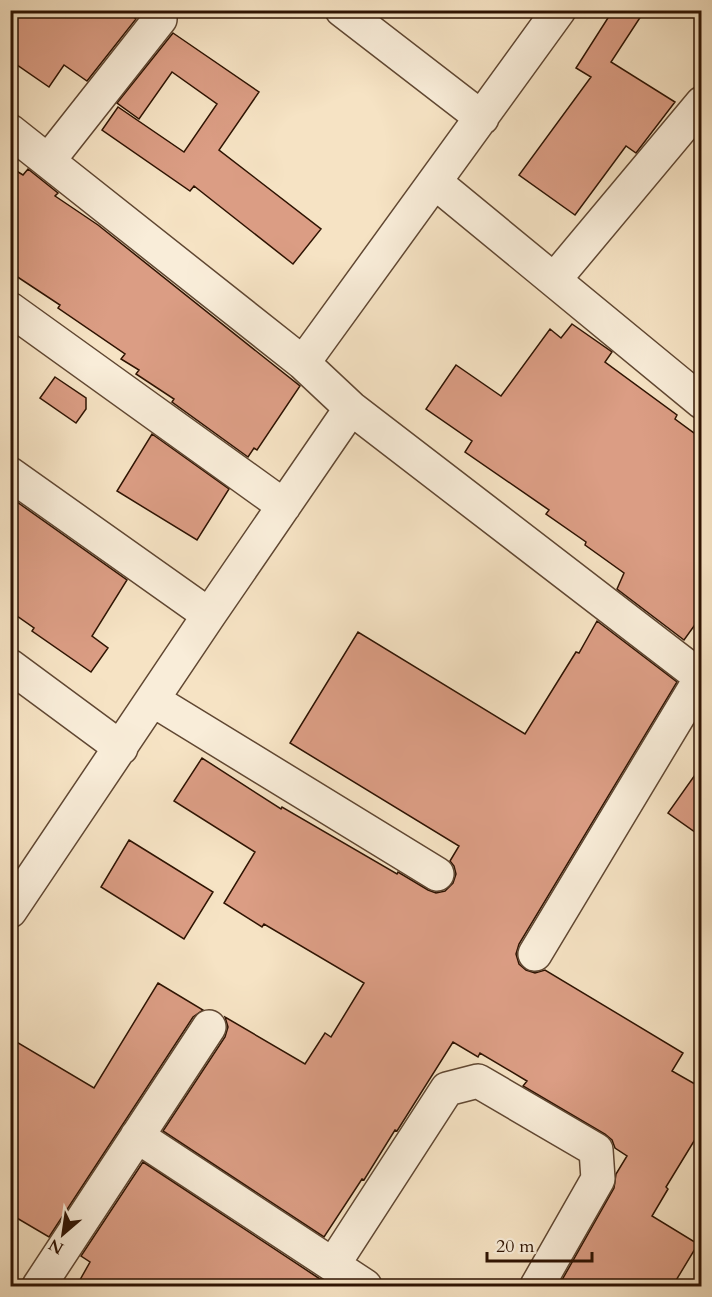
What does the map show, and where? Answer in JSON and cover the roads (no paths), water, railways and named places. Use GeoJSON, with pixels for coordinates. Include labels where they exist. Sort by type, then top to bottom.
{"type":"FeatureCollection","features":[{"type":"Feature","properties":{"kind":"street"},"geometry":{"type":"LineString","coordinates":[[48,161],[160,19],[159,10]]}},
{"type":"Feature","properties":{"kind":"street"},"geometry":{"type":"LineString","coordinates":[[342,10],[482,117]]}},
{"type":"Feature","properties":{"kind":"street"},"geometry":{"type":"LineString","coordinates":[[303,363],[559,10]]}},
{"type":"Feature","properties":{"kind":"street"},"geometry":{"type":"LineString","coordinates":[[554,280],[702,103]]}},
{"type":"Feature","properties":{"kind":"street"},"geometry":{"type":"LineString","coordinates":[[10,131],[303,363],[351,408],[701,678],[536,954]]}},
{"type":"Feature","properties":{"kind":"street"},"geometry":{"type":"LineString","coordinates":[[435,183],[702,402]]}},
{"type":"Feature","properties":{"kind":"street"},"geometry":{"type":"LineString","coordinates":[[10,309],[284,506]]}},
{"type":"Feature","properties":{"kind":"street"},"geometry":{"type":"LineString","coordinates":[[10,911],[351,408]]}},
{"type":"Feature","properties":{"kind":"street"},"geometry":{"type":"LineString","coordinates":[[10,474],[209,615]]}},
{"type":"Feature","properties":{"kind":"street"},"geometry":{"type":"LineString","coordinates":[[10,666],[121,748]]}},
{"type":"Feature","properties":{"kind":"street"},"geometry":{"type":"LineString","coordinates":[[153,700],[437,874]]}},
{"type":"Feature","properties":{"kind":"street"},"geometry":{"type":"LineString","coordinates":[[39,1287],[209,1027]]}},
{"type":"Feature","properties":{"kind":"street"},"geometry":{"type":"LineString","coordinates":[[333,1265],[447,1089],[478,1081],[596,1150],[598,1179],[537,1287]]}},
{"type":"Feature","properties":{"kind":"street"},"geometry":{"type":"LineString","coordinates":[[137,1136],[365,1287]]}}]}
